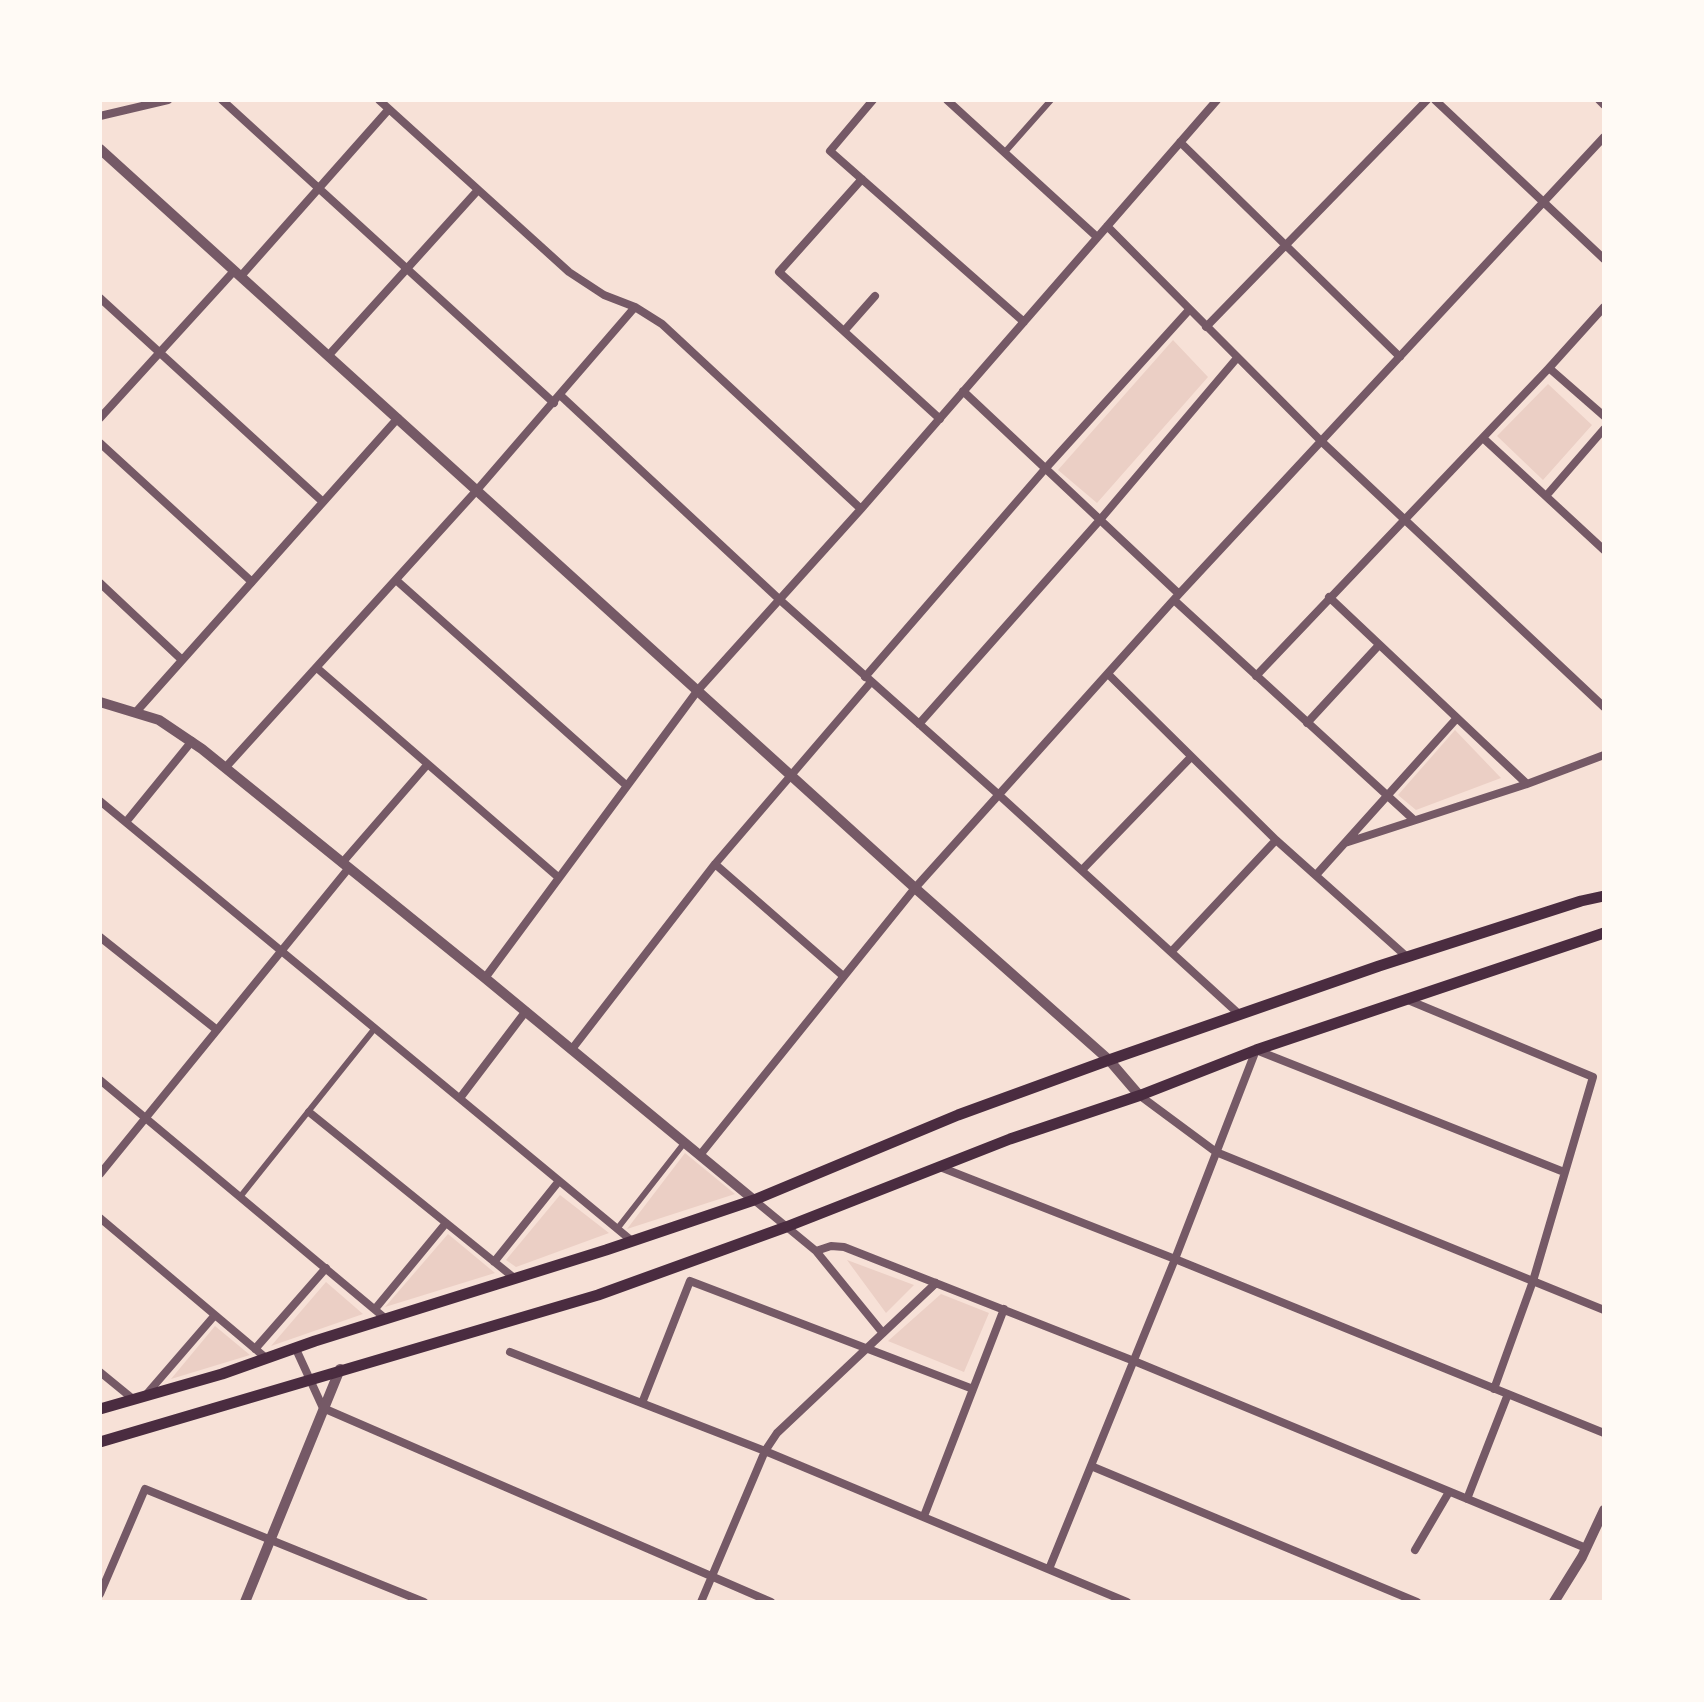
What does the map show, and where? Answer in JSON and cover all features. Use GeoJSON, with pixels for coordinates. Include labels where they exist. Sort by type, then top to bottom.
{"type":"FeatureCollection","features":[{"type":"Feature","properties":{"kind":"main road"},"geometry":{"type":"LineString","coordinates":[[100,1409],[754,1200],[958,1115],[1109,1060],[1407,957],[1604,896]]}},
{"type":"Feature","properties":{"kind":"main road"},"geometry":{"type":"LineString","coordinates":[[100,1442],[598,1295],[1256,1050],[1604,933]]}},
{"type":"Feature","properties":{"kind":"street"},"geometry":{"type":"LineString","coordinates":[[100,116],[168,100]]}},
{"type":"Feature","properties":{"kind":"street"},"geometry":{"type":"LineString","coordinates":[[222,100],[407,269],[557,399],[999,795],[1240,1015]]}},
{"type":"Feature","properties":{"kind":"street"},"geometry":{"type":"LineString","coordinates":[[379,100],[569,272],[604,295],[635,307],[662,324],[861,509]]}},
{"type":"Feature","properties":{"kind":"street"},"geometry":{"type":"LineString","coordinates":[[873,100],[830,151],[1024,322]]}},
{"type":"Feature","properties":{"kind":"street"},"geometry":{"type":"LineString","coordinates":[[948,100],[1097,237]]}},
{"type":"Feature","properties":{"kind":"street"},"geometry":{"type":"LineString","coordinates":[[1005,152],[1051,100]]}},
{"type":"Feature","properties":{"kind":"street"},"geometry":{"type":"LineString","coordinates":[[485,978],[698,690],[861,509],[1217,100]]}},
{"type":"Feature","properties":{"kind":"street"},"geometry":{"type":"LineString","coordinates":[[1206,327],[1427,100]]}},
{"type":"Feature","properties":{"kind":"street"},"geometry":{"type":"LineString","coordinates":[[1435,100],[1604,259]]}},
{"type":"Feature","properties":{"kind":"street"},"geometry":{"type":"LineString","coordinates":[[1599,100],[1604,105]]}},
{"type":"Feature","properties":{"kind":"street"},"geometry":{"type":"LineString","coordinates":[[100,418],[389,109]]}},
{"type":"Feature","properties":{"kind":"street"},"geometry":{"type":"LineString","coordinates":[[700,1155],[915,888],[1176,597],[1604,137]]}},
{"type":"Feature","properties":{"kind":"street"},"geometry":{"type":"LineString","coordinates":[[1180,142],[1400,357]]}},
{"type":"Feature","properties":{"kind":"street"},"geometry":{"type":"LineString","coordinates":[[100,149],[1109,1060],[1139,1095],[1216,1152],[1604,1310]]}},
{"type":"Feature","properties":{"kind":"street"},"geometry":{"type":"LineString","coordinates":[[862,179],[779,272],[940,419]]}},
{"type":"Feature","properties":{"kind":"street"},"geometry":{"type":"LineString","coordinates":[[328,356],[478,190]]}},
{"type":"Feature","properties":{"kind":"street"},"geometry":{"type":"LineString","coordinates":[[1107,226],[1321,441],[1604,707]]}},
{"type":"Feature","properties":{"kind":"street"},"geometry":{"type":"LineString","coordinates":[[844,331],[875,296]]}},
{"type":"Feature","properties":{"kind":"street"},"geometry":{"type":"LineString","coordinates":[[100,298],[323,502]]}},
{"type":"Feature","properties":{"kind":"street"},"geometry":{"type":"LineString","coordinates":[[225,768],[477,490],[635,307]]}},
{"type":"Feature","properties":{"kind":"street"},"geometry":{"type":"LineString","coordinates":[[1256,676],[1604,307]]}},
{"type":"Feature","properties":{"kind":"street"},"geometry":{"type":"LineString","coordinates":[[572,1049],[715,864],[868,680],[1045,469],[1189,310]]}},
{"type":"Feature","properties":{"kind":"street"},"geometry":{"type":"LineString","coordinates":[[919,724],[1099,521],[1237,358]]}},
{"type":"Feature","properties":{"kind":"street"},"geometry":{"type":"LineString","coordinates":[[1549,368],[1604,416]]}},
{"type":"Feature","properties":{"kind":"street"},"geometry":{"type":"LineString","coordinates":[[963,391],[1256,676],[1414,820]]}},
{"type":"Feature","properties":{"kind":"street"},"geometry":{"type":"LineString","coordinates":[[136,712],[398,418]]}},
{"type":"Feature","properties":{"kind":"street"},"geometry":{"type":"LineString","coordinates":[[1546,496],[1604,429]]}},
{"type":"Feature","properties":{"kind":"street"},"geometry":{"type":"LineString","coordinates":[[1483,438],[1604,550]]}},
{"type":"Feature","properties":{"kind":"street"},"geometry":{"type":"LineString","coordinates":[[100,443],[252,582]]}},
{"type":"Feature","properties":{"kind":"street"},"geometry":{"type":"LineString","coordinates":[[396,580],[627,786]]}},
{"type":"Feature","properties":{"kind":"street"},"geometry":{"type":"LineString","coordinates":[[100,583],[181,659]]}},
{"type":"Feature","properties":{"kind":"street"},"geometry":{"type":"LineString","coordinates":[[1329,597],[1527,784]]}},
{"type":"Feature","properties":{"kind":"street"},"geometry":{"type":"LineString","coordinates":[[1307,723],[1379,645]]}},
{"type":"Feature","properties":{"kind":"street"},"geometry":{"type":"LineString","coordinates":[[317,668],[558,877]]}},
{"type":"Feature","properties":{"kind":"street"},"geometry":{"type":"LineString","coordinates":[[1108,674],[1276,840],[1407,957]]}},
{"type":"Feature","properties":{"kind":"street"},"geometry":{"type":"LineString","coordinates":[[100,702],[159,720],[192,741],[816,1251],[882,1332]]}},
{"type":"Feature","properties":{"kind":"street"},"geometry":{"type":"LineString","coordinates":[[1316,875],[1457,718]]}},
{"type":"Feature","properties":{"kind":"street"},"geometry":{"type":"LineString","coordinates":[[126,822],[192,741]]}},
{"type":"Feature","properties":{"kind":"street"},"geometry":{"type":"LineString","coordinates":[[1345,843],[1527,784],[1604,755]]}},
{"type":"Feature","properties":{"kind":"street"},"geometry":{"type":"LineString","coordinates":[[1082,870],[1191,757]]}},
{"type":"Feature","properties":{"kind":"street"},"geometry":{"type":"LineString","coordinates":[[100,1174],[427,765]]}},
{"type":"Feature","properties":{"kind":"street"},"geometry":{"type":"LineString","coordinates":[[100,801],[632,1241]]}},
{"type":"Feature","properties":{"kind":"street"},"geometry":{"type":"LineString","coordinates":[[1172,951],[1276,840]]}},
{"type":"Feature","properties":{"kind":"street"},"geometry":{"type":"LineString","coordinates":[[715,864],[842,975]]}},
{"type":"Feature","properties":{"kind":"street"},"geometry":{"type":"LineString","coordinates":[[100,937],[217,1030]]}},
{"type":"Feature","properties":{"kind":"street"},"geometry":{"type":"LineString","coordinates":[[1407,999],[1593,1077],[1533,1281],[1494,1389]]}},
{"type":"Feature","properties":{"kind":"street"},"geometry":{"type":"LineString","coordinates":[[460,1098],[526,1011]]}},
{"type":"Feature","properties":{"kind":"street"},"geometry":{"type":"LineString","coordinates":[[240,1197],[375,1028]]}},
{"type":"Feature","properties":{"kind":"street"},"geometry":{"type":"LineString","coordinates":[[1049,1569],[1256,1050],[1564,1172]]}},
{"type":"Feature","properties":{"kind":"street"},"geometry":{"type":"LineString","coordinates":[[100,1080],[386,1319]]}},
{"type":"Feature","properties":{"kind":"street"},"geometry":{"type":"LineString","coordinates":[[309,1112],[513,1277]]}},
{"type":"Feature","properties":{"kind":"street"},"geometry":{"type":"LineString","coordinates":[[617,1229],[685,1142]]}},
{"type":"Feature","properties":{"kind":"street"},"geometry":{"type":"LineString","coordinates":[[939,1166],[1604,1433]]}},
{"type":"Feature","properties":{"kind":"street"},"geometry":{"type":"LineString","coordinates":[[494,1262],[559,1181]]}},
{"type":"Feature","properties":{"kind":"street"},"geometry":{"type":"LineString","coordinates":[[100,1218],[266,1358]]}},
{"type":"Feature","properties":{"kind":"street"},"geometry":{"type":"LineString","coordinates":[[375,1309],[446,1223]]}},
{"type":"Feature","properties":{"kind":"street"},"geometry":{"type":"LineString","coordinates":[[816,1251],[831,1246],[844,1247],[1134,1361],[1586,1548]]}},
{"type":"Feature","properties":{"kind":"street"},"geometry":{"type":"LineString","coordinates":[[255,1349],[326,1268]]}},
{"type":"Feature","properties":{"kind":"street"},"geometry":{"type":"LineString","coordinates":[[642,1403],[690,1281],[973,1389]]}},
{"type":"Feature","properties":{"kind":"street"},"geometry":{"type":"LineString","coordinates":[[701,1602],[765,1451],[777,1433],[936,1283]]}},
{"type":"Feature","properties":{"kind":"street"},"geometry":{"type":"LineString","coordinates":[[924,1516],[1004,1309]]}},
{"type":"Feature","properties":{"kind":"street"},"geometry":{"type":"LineString","coordinates":[[145,1396],[215,1315]]}},
{"type":"Feature","properties":{"kind":"street"},"geometry":{"type":"LineString","coordinates":[[295,1347],[323,1408],[771,1602]]}},
{"type":"Feature","properties":{"kind":"street"},"geometry":{"type":"LineString","coordinates":[[510,1352],[765,1451],[1124,1601]]}},
{"type":"Feature","properties":{"kind":"street"},"geometry":{"type":"LineString","coordinates":[[245,1602],[340,1369]]}},
{"type":"Feature","properties":{"kind":"street"},"geometry":{"type":"LineString","coordinates":[[100,1372],[133,1399]]}},
{"type":"Feature","properties":{"kind":"street"},"geometry":{"type":"LineString","coordinates":[[1467,1499],[1508,1394]]}},
{"type":"Feature","properties":{"kind":"street"},"geometry":{"type":"LineString","coordinates":[[1091,1466],[1417,1602]]}},
{"type":"Feature","properties":{"kind":"street"},"geometry":{"type":"LineString","coordinates":[[100,1594],[145,1489],[424,1602]]}},
{"type":"Feature","properties":{"kind":"street"},"geometry":{"type":"LineString","coordinates":[[1415,1550],[1449,1492]]}},
{"type":"Feature","properties":{"kind":"street"},"geometry":{"type":"LineString","coordinates":[[1554,1602],[1604,1510]]}},
{"type":"Feature","properties":{"kind":"shaded area"},"geometry":{"type":"Polygon","coordinates":[[[1173,340],[1208,377],[1097,503],[1058,470],[1173,340]]]}},
{"type":"Feature","properties":{"kind":"shaded area"},"geometry":{"type":"Polygon","coordinates":[[[1548,384],[1592,425],[1543,480],[1497,436],[1548,384]]]}},
{"type":"Feature","properties":{"kind":"shaded area"},"geometry":{"type":"Polygon","coordinates":[[[1455,730],[1501,778],[1416,810],[1398,795],[1455,730]]]}},
{"type":"Feature","properties":{"kind":"shaded area"},"geometry":{"type":"Polygon","coordinates":[[[685,1153],[735,1194],[627,1229],[685,1153]]]}},
{"type":"Feature","properties":{"kind":"shaded area"},"geometry":{"type":"Polygon","coordinates":[[[560,1195],[609,1233],[516,1267],[506,1260],[560,1195]]]}},
{"type":"Feature","properties":{"kind":"shaded area"},"geometry":{"type":"Polygon","coordinates":[[[448,1234],[495,1273],[385,1307],[448,1234]]]}},
{"type":"Feature","properties":{"kind":"shaded area"},"geometry":{"type":"Polygon","coordinates":[[[847,1260],[914,1285],[886,1313],[847,1260]]]}},
{"type":"Feature","properties":{"kind":"shaded area"},"geometry":{"type":"Polygon","coordinates":[[[326,1282],[363,1314],[271,1346],[326,1282]]]}},
{"type":"Feature","properties":{"kind":"shaded area"},"geometry":{"type":"Polygon","coordinates":[[[941,1294],[989,1313],[964,1372],[888,1341],[941,1294]]]}},
{"type":"Feature","properties":{"kind":"shaded area"},"geometry":{"type":"Polygon","coordinates":[[[215,1326],[250,1355],[171,1379],[215,1326]]]}}]}
